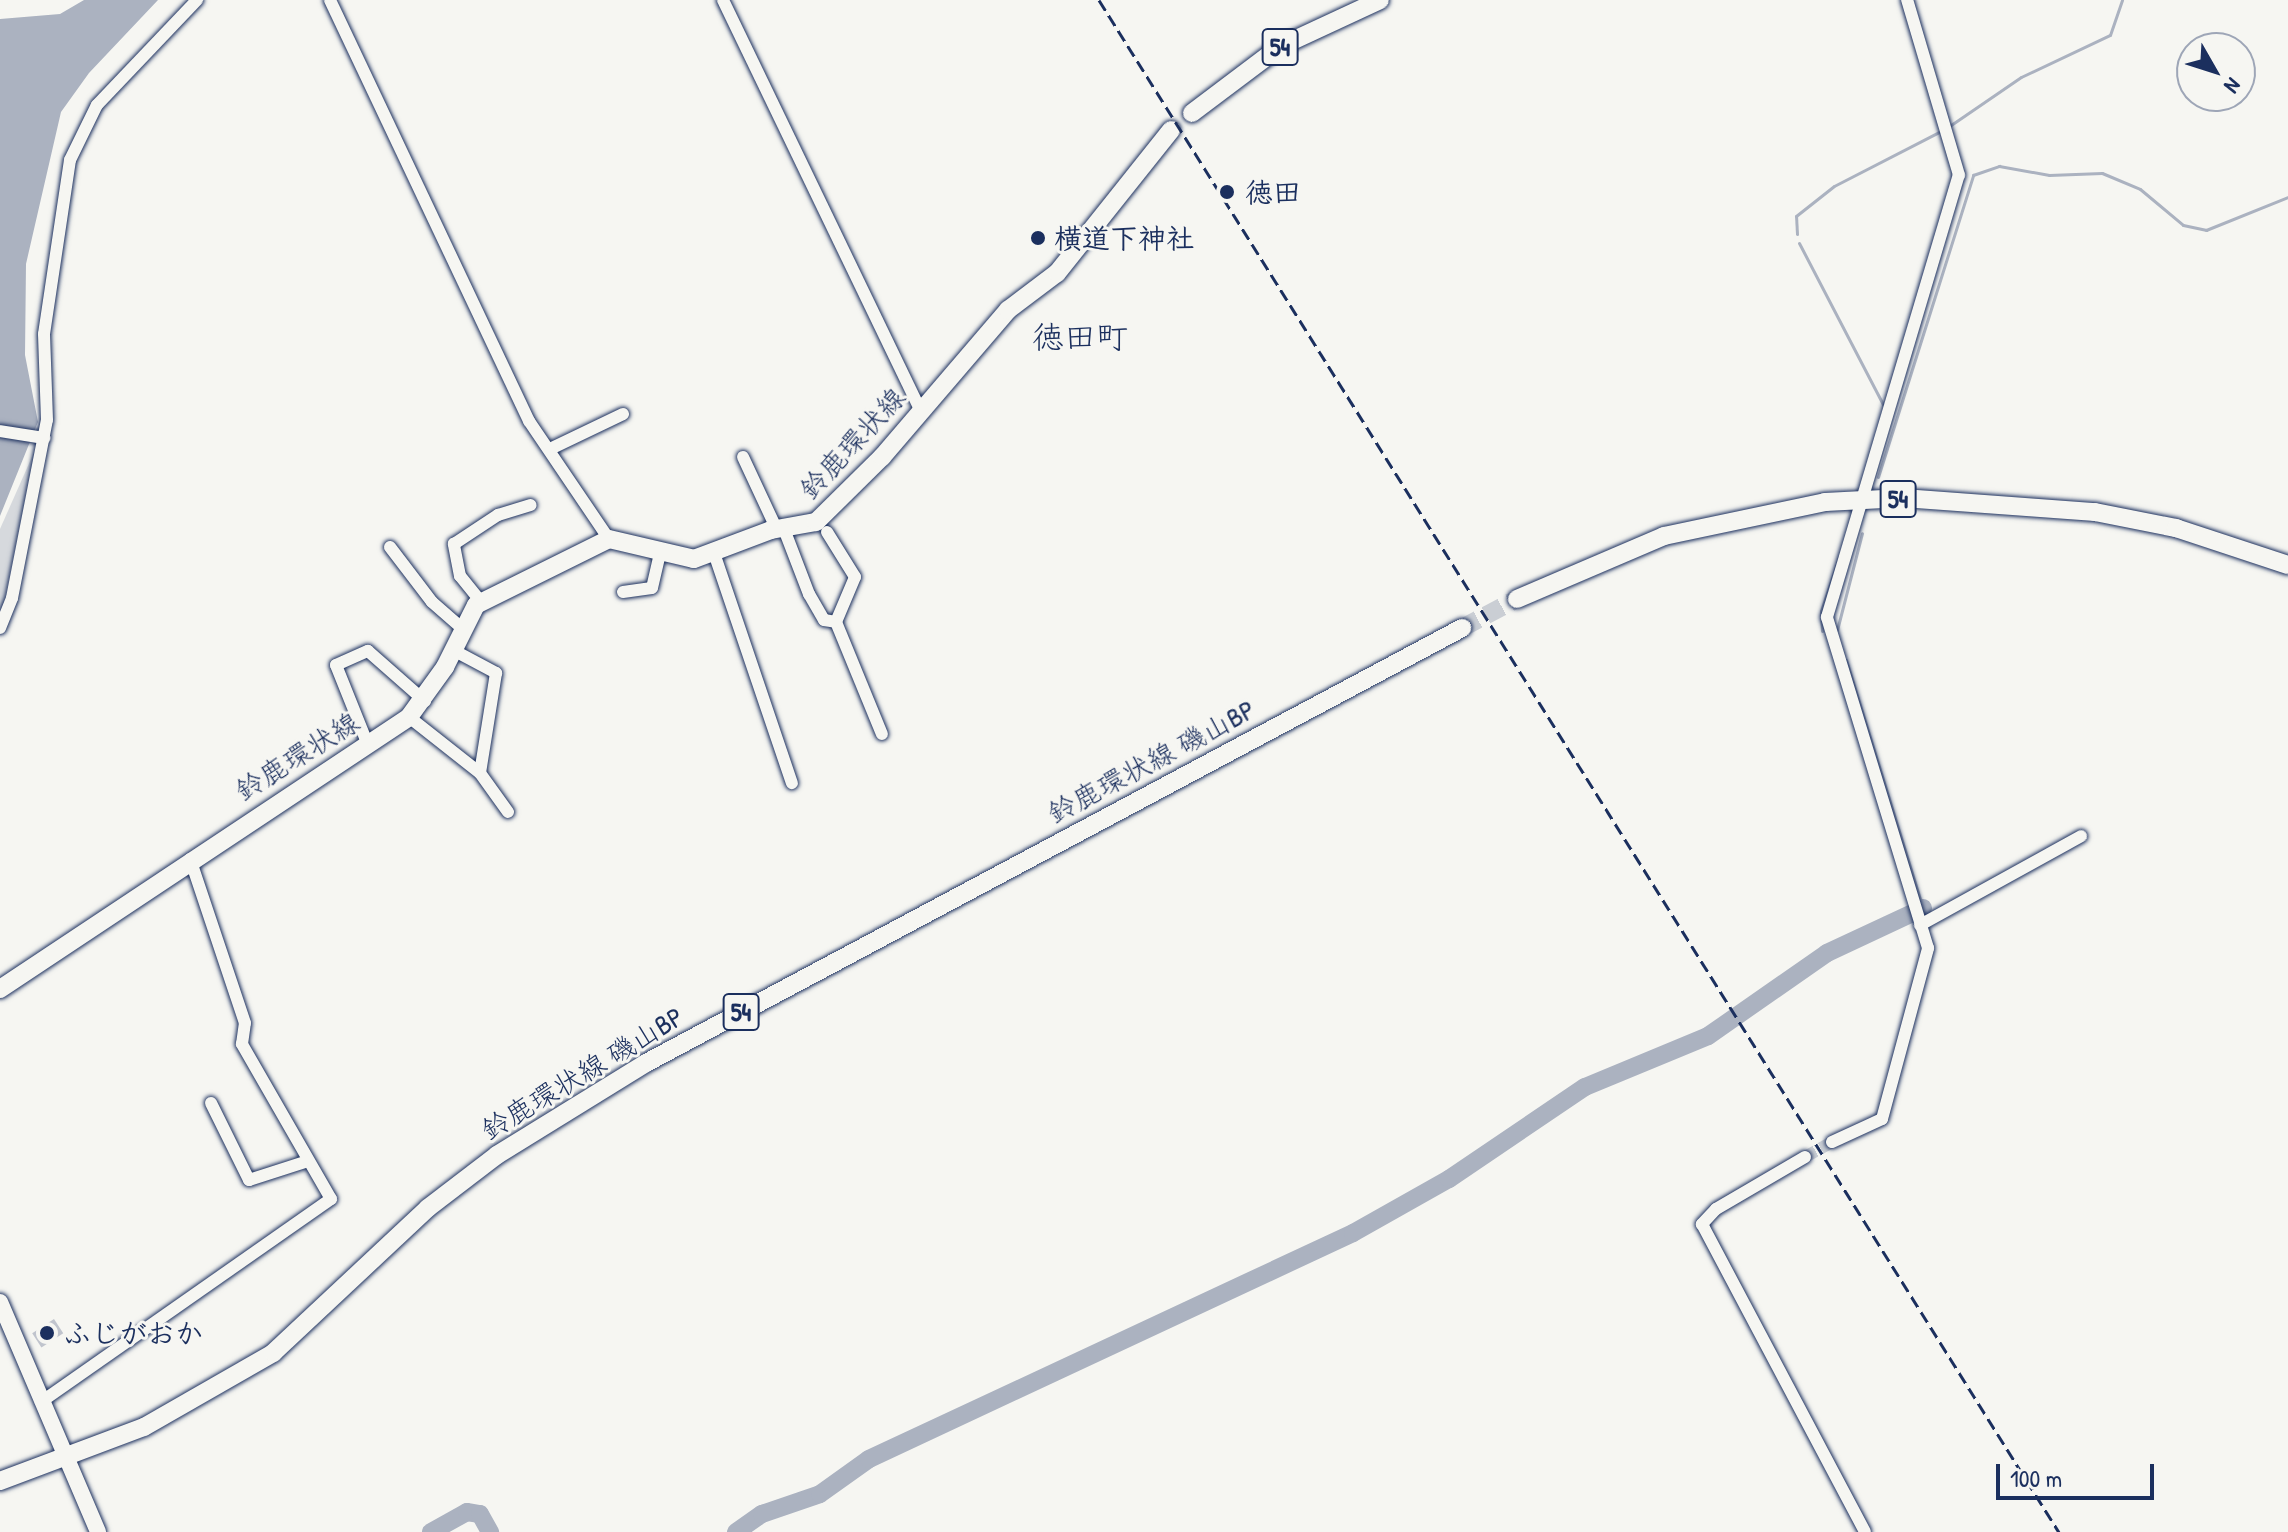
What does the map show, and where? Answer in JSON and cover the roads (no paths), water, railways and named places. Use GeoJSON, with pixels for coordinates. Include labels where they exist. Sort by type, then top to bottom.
{"type":"FeatureCollection","features":[{"type":"Feature","properties":{"kind":"main road","name":"54"},"geometry":{"type":"LineString","coordinates":[[1192,113],[1281,46],[1380,0]]}},
{"type":"Feature","properties":{"kind":"main road","name":"鈴鹿環状線"},"geometry":{"type":"LineString","coordinates":[[0,989],[190,858],[409,717],[425,701],[470,611],[482,603],[609,539],[660,554],[694,559],[780,530],[816,522],[839,504],[1008,310],[1057,273],[1171,130]]}},
{"type":"Feature","properties":{"kind":"main road","name":"54"},"geometry":{"type":"LineString","coordinates":[[1517,599],[1664,536],[1861,500],[1968,501],[2095,512],[2176,528],[2288,565]]}},
{"type":"Feature","properties":{"kind":"main road","name":"鈴鹿環状線 磯山BP"},"geometry":{"type":"LineString","coordinates":[[65,1458],[206,1396],[273,1353],[428,1208],[497,1155],[646,1063],[1462,628]]}},
{"type":"Feature","properties":{"kind":"main road","name":"54"},"geometry":{"type":"LineString","coordinates":[[0,1481],[65,1458]]}},
{"type":"Feature","properties":{"kind":"street"},"geometry":{"type":"LineString","coordinates":[[0,628],[12,598],[44,438],[49,285],[76,142],[97,105],[197,0]]}},
{"type":"Feature","properties":{"kind":"street"},"geometry":{"type":"LineString","coordinates":[[330,0],[529,421],[609,539]]}},
{"type":"Feature","properties":{"kind":"street"},"geometry":{"type":"LineString","coordinates":[[723,0],[921,412]]}},
{"type":"Feature","properties":{"kind":"street"},"geometry":{"type":"LineString","coordinates":[[1832,1142],[1882,1119],[1928,948],[1910,899],[1888,809],[1828,634],[1828,609],[1959,175],[1907,0]]}},
{"type":"Feature","properties":{"kind":"street"},"geometry":{"type":"LineString","coordinates":[[550,449],[623,414]]}},
{"type":"Feature","properties":{"kind":"street"},"geometry":{"type":"LineString","coordinates":[[0,431],[44,438]]}},
{"type":"Feature","properties":{"kind":"street"},"geometry":{"type":"LineString","coordinates":[[743,457],[809,594],[824,620],[836,622]]}},
{"type":"Feature","properties":{"kind":"street"},"geometry":{"type":"LineString","coordinates":[[482,603],[460,576],[454,544],[498,515],[531,505]]}},
{"type":"Feature","properties":{"kind":"street"},"geometry":{"type":"LineString","coordinates":[[827,532],[855,577],[836,622],[882,734]]}},
{"type":"Feature","properties":{"kind":"street"},"geometry":{"type":"LineString","coordinates":[[390,547],[432,602],[463,629]]}},
{"type":"Feature","properties":{"kind":"street"},"geometry":{"type":"LineString","coordinates":[[714,553],[792,783]]}},
{"type":"Feature","properties":{"kind":"street"},"geometry":{"type":"LineString","coordinates":[[623,592],[652,588],[660,554]]}},
{"type":"Feature","properties":{"kind":"street"},"geometry":{"type":"LineString","coordinates":[[453,650],[496,673],[480,773]]}},
{"type":"Feature","properties":{"kind":"street"},"geometry":{"type":"LineString","coordinates":[[368,745],[336,665],[368,651],[425,701]]}},
{"type":"Feature","properties":{"kind":"street"},"geometry":{"type":"LineString","coordinates":[[409,717],[480,773],[508,812]]}},
{"type":"Feature","properties":{"kind":"street"},"geometry":{"type":"LineString","coordinates":[[1919,924],[2081,836]]}},
{"type":"Feature","properties":{"kind":"street"},"geometry":{"type":"LineString","coordinates":[[41,1402],[331,1199],[242,1044],[245,1023],[190,858]]}},
{"type":"Feature","properties":{"kind":"street"},"geometry":{"type":"LineString","coordinates":[[211,1103],[249,1180],[266,1179],[308,1161]]}},
{"type":"Feature","properties":{"kind":"street"},"geometry":{"type":"LineString","coordinates":[[1805,1157],[1716,1209],[1702,1224],[1865,1532]]}},
{"type":"Feature","properties":{"kind":"street"},"geometry":{"type":"LineString","coordinates":[[0,1302],[98,1532]]}},
{"type":"Feature","properties":{"kind":"waterway"},"geometry":{"type":"LineString","coordinates":[[1948,127],[2021,77],[2110,35],[2122,0]]}},
{"type":"Feature","properties":{"kind":"waterway"},"geometry":{"type":"LineString","coordinates":[[1797,234],[1796,216],[1834,186],[1941,131]]}},
{"type":"Feature","properties":{"kind":"waterway"},"geometry":{"type":"LineString","coordinates":[[1878,477],[1973,175],[1999,166],[2049,175],[2102,173],[2140,189],[2183,225],[2206,230],[2288,197]]}},
{"type":"Feature","properties":{"kind":"waterway"},"geometry":{"type":"LineString","coordinates":[[1799,243],[1884,406]]}},
{"type":"Feature","properties":{"kind":"waterway"},"geometry":{"type":"LineString","coordinates":[[1837,630],[1862,533]]}},
{"type":"Feature","properties":{"kind":"waterway"},"geometry":{"type":"LineString","coordinates":[[1822,631],[1821,611],[1839,557]]}},
{"type":"Feature","properties":{"kind":"waterway"},"geometry":{"type":"LineString","coordinates":[[1846,660],[1923,908]]}},
{"type":"Feature","properties":{"kind":"waterway"},"geometry":{"type":"LineString","coordinates":[[736,1532],[762,1514],[820,1494],[869,1459],[1353,1233],[1449,1179],[1585,1087],[1708,1036],[1827,953],[1923,908]]}},
{"type":"Feature","properties":{"kind":"waterway"},"geometry":{"type":"LineString","coordinates":[[431,1532],[467,1512],[480,1514],[490,1532]]}},
{"type":"Feature","properties":{"kind":"tunnel"},"geometry":{"type":"LineString","coordinates":[[1462,628],[1517,599]]}},
{"type":"Feature","properties":{"kind":"tunnel"},"geometry":{"type":"LineString","coordinates":[[1805,1157],[1832,1142]]}},
{"type":"Feature","properties":{"kind":"railway"},"geometry":{"type":"LineString","coordinates":[[1099,0],[2059,1532]]}},
{"type":"Feature","properties":{"kind":"place","name":"徳田"},"geometry":{"type":"Point","coordinates":[1227,192]}},
{"type":"Feature","properties":{"kind":"place","name":"横道下神社"},"geometry":{"type":"Point","coordinates":[1038,238]}},
{"type":"Feature","properties":{"kind":"place","name":"ふじがおか"},"geometry":{"type":"Point","coordinates":[47,1333]}},
{"type":"Feature","properties":{"kind":"district","name":"徳田町"},"geometry":{"type":"Point","coordinates":[1080,337]}}]}
